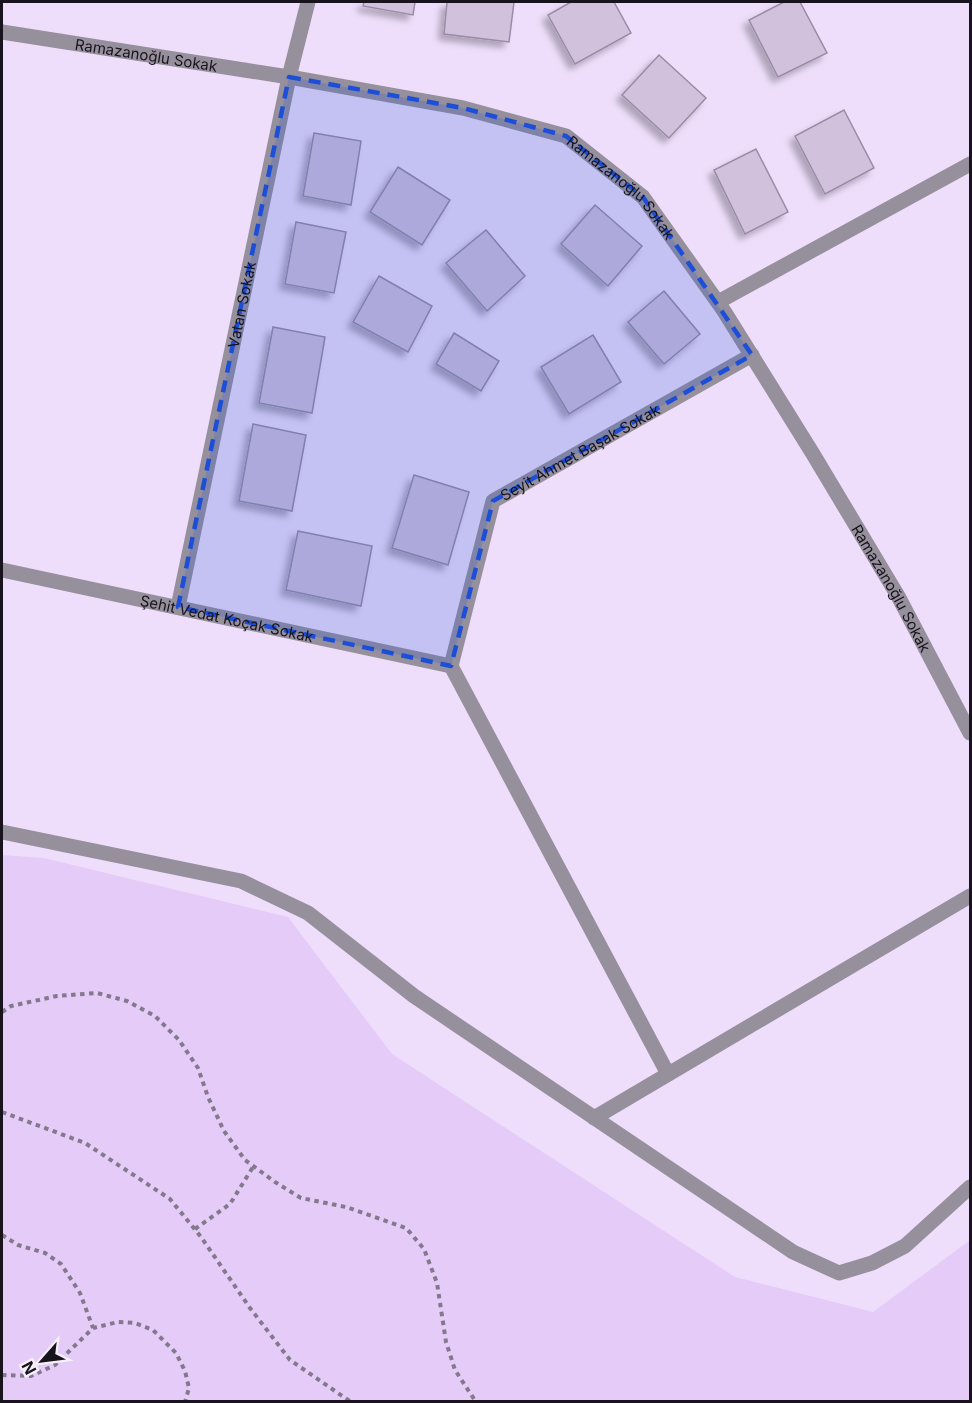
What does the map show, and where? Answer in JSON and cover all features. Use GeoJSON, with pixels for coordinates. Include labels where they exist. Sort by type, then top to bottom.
{"type":"FeatureCollection","features":[{"type":"Feature","properties":{"kind":"street","name":"Vatan Sokak"},"geometry":{"type":"LineString","coordinates":[[178,607],[289,77],[308,2]]}},
{"type":"Feature","properties":{"kind":"street","name":"Ramazanoğlu Sokak"},"geometry":{"type":"LineString","coordinates":[[2,32],[289,77],[463,108],[566,136],[643,197],[718,302],[898,596],[970,733]]}},
{"type":"Feature","properties":{"kind":"street"},"geometry":{"type":"LineString","coordinates":[[718,302],[970,164]]}},
{"type":"Feature","properties":{"kind":"street","name":"Seyit Ahmet Başak Sokak"},"geometry":{"type":"LineString","coordinates":[[451,666],[493,501],[752,355]]}},
{"type":"Feature","properties":{"kind":"street","name":"Şehit Vedat Koçak Sokak"},"geometry":{"type":"LineString","coordinates":[[2,570],[451,666]]}},
{"type":"Feature","properties":{"kind":"street"},"geometry":{"type":"LineString","coordinates":[[451,666],[668,1074]]}},
{"type":"Feature","properties":{"kind":"street"},"geometry":{"type":"LineString","coordinates":[[2,832],[241,881],[308,913],[414,996],[793,1252],[839,1273],[872,1263],[905,1245],[970,1187]]}},
{"type":"Feature","properties":{"kind":"street"},"geometry":{"type":"LineString","coordinates":[[594,1118],[970,896]]}},
{"type":"Feature","properties":{"kind":"path"},"geometry":{"type":"LineString","coordinates":[[2,1008],[57,996],[97,993],[127,1001],[155,1016],[179,1040],[198,1068],[208,1097],[224,1131],[245,1160],[253,1167],[302,1198],[346,1207],[406,1228],[424,1249],[437,1283],[446,1342],[455,1370],[476,1401]]}},
{"type":"Feature","properties":{"kind":"path"},"geometry":{"type":"LineString","coordinates":[[2,1012],[11,1006]]}},
{"type":"Feature","properties":{"kind":"path"},"geometry":{"type":"LineString","coordinates":[[2,1112],[86,1143],[170,1199],[195,1229],[250,1308],[290,1360],[351,1401]]}},
{"type":"Feature","properties":{"kind":"path"},"geometry":{"type":"LineString","coordinates":[[195,1229],[230,1204],[253,1167]]}},
{"type":"Feature","properties":{"kind":"path"},"geometry":{"type":"LineString","coordinates":[[2,1235],[18,1245],[45,1253],[61,1264],[80,1293],[93,1328]]}},
{"type":"Feature","properties":{"kind":"path"},"geometry":{"type":"LineString","coordinates":[[2,1375],[31,1376],[55,1365],[93,1328],[118,1322],[135,1323],[153,1330],[176,1353],[185,1371],[189,1388],[185,1401]]}},
{"type":"Feature","properties":{"kind":"highlighted area"},"geometry":{"type":"Polygon","coordinates":[[[289,77],[463,108],[566,136],[643,197],[752,355],[493,501],[451,666],[178,607],[289,77]]]}},
{"type":"Feature","properties":{"kind":"shaded area"},"geometry":{"type":"Polygon","coordinates":[[[2,855],[44,858],[288,917],[392,1054],[735,1277],[873,1312],[970,1240],[970,1401],[2,1401],[2,855]]]}},
{"type":"Feature","properties":{"kind":"building"},"geometry":{"type":"Polygon","coordinates":[[[364,2],[415,2],[413,15],[363,6],[364,2]]]}},
{"type":"Feature","properties":{"kind":"building"},"geometry":{"type":"Polygon","coordinates":[[[447,2],[514,2],[509,42],[444,34],[447,2]]]}},
{"type":"Feature","properties":{"kind":"building"},"geometry":{"type":"Polygon","coordinates":[[[571,2],[614,2],[631,33],[575,64],[548,15],[571,2]]]}},
{"type":"Feature","properties":{"kind":"building"},"geometry":{"type":"Polygon","coordinates":[[[784,2],[800,2],[827,53],[778,77],[749,20],[784,2]]]}},
{"type":"Feature","properties":{"kind":"building"},"geometry":{"type":"Polygon","coordinates":[[[659,55],[706,98],[669,138],[622,95],[659,55]]]}},
{"type":"Feature","properties":{"kind":"building"},"geometry":{"type":"Polygon","coordinates":[[[844,110],[874,168],[825,194],[795,136],[844,110]]]}},
{"type":"Feature","properties":{"kind":"building"},"geometry":{"type":"Polygon","coordinates":[[[314,133],[361,141],[351,205],[303,196],[314,133]]]}},
{"type":"Feature","properties":{"kind":"building"},"geometry":{"type":"Polygon","coordinates":[[[756,149],[788,212],[745,234],[714,170],[756,149]]]}},
{"type":"Feature","properties":{"kind":"building"},"geometry":{"type":"Polygon","coordinates":[[[398,167],[450,200],[422,245],[370,212],[398,167]]]}},
{"type":"Feature","properties":{"kind":"building"},"geometry":{"type":"Polygon","coordinates":[[[595,205],[642,246],[608,286],[561,244],[595,205]]]}},
{"type":"Feature","properties":{"kind":"building"},"geometry":{"type":"Polygon","coordinates":[[[296,222],[346,232],[334,293],[285,284],[296,222]]]}},
{"type":"Feature","properties":{"kind":"building"},"geometry":{"type":"Polygon","coordinates":[[[486,230],[525,276],[487,311],[446,263],[486,230]]]}},
{"type":"Feature","properties":{"kind":"building"},"geometry":{"type":"Polygon","coordinates":[[[379,276],[432,306],[408,352],[353,322],[379,276]]]}},
{"type":"Feature","properties":{"kind":"building"},"geometry":{"type":"Polygon","coordinates":[[[664,291],[700,334],[664,364],[628,322],[664,291]]]}},
{"type":"Feature","properties":{"kind":"building"},"geometry":{"type":"Polygon","coordinates":[[[273,327],[325,337],[312,413],[259,403],[273,327]]]}},
{"type":"Feature","properties":{"kind":"building"},"geometry":{"type":"Polygon","coordinates":[[[454,333],[499,361],[481,391],[436,364],[454,333]]]}},
{"type":"Feature","properties":{"kind":"building"},"geometry":{"type":"Polygon","coordinates":[[[593,335],[621,382],[569,414],[541,367],[593,335]]]}},
{"type":"Feature","properties":{"kind":"building"},"geometry":{"type":"Polygon","coordinates":[[[253,424],[306,435],[292,511],[239,501],[253,424]]]}},
{"type":"Feature","properties":{"kind":"building"},"geometry":{"type":"Polygon","coordinates":[[[414,475],[469,492],[448,565],[392,548],[414,475]]]}},
{"type":"Feature","properties":{"kind":"building"},"geometry":{"type":"Polygon","coordinates":[[[298,531],[372,546],[361,606],[286,590],[298,531]]]}}]}
